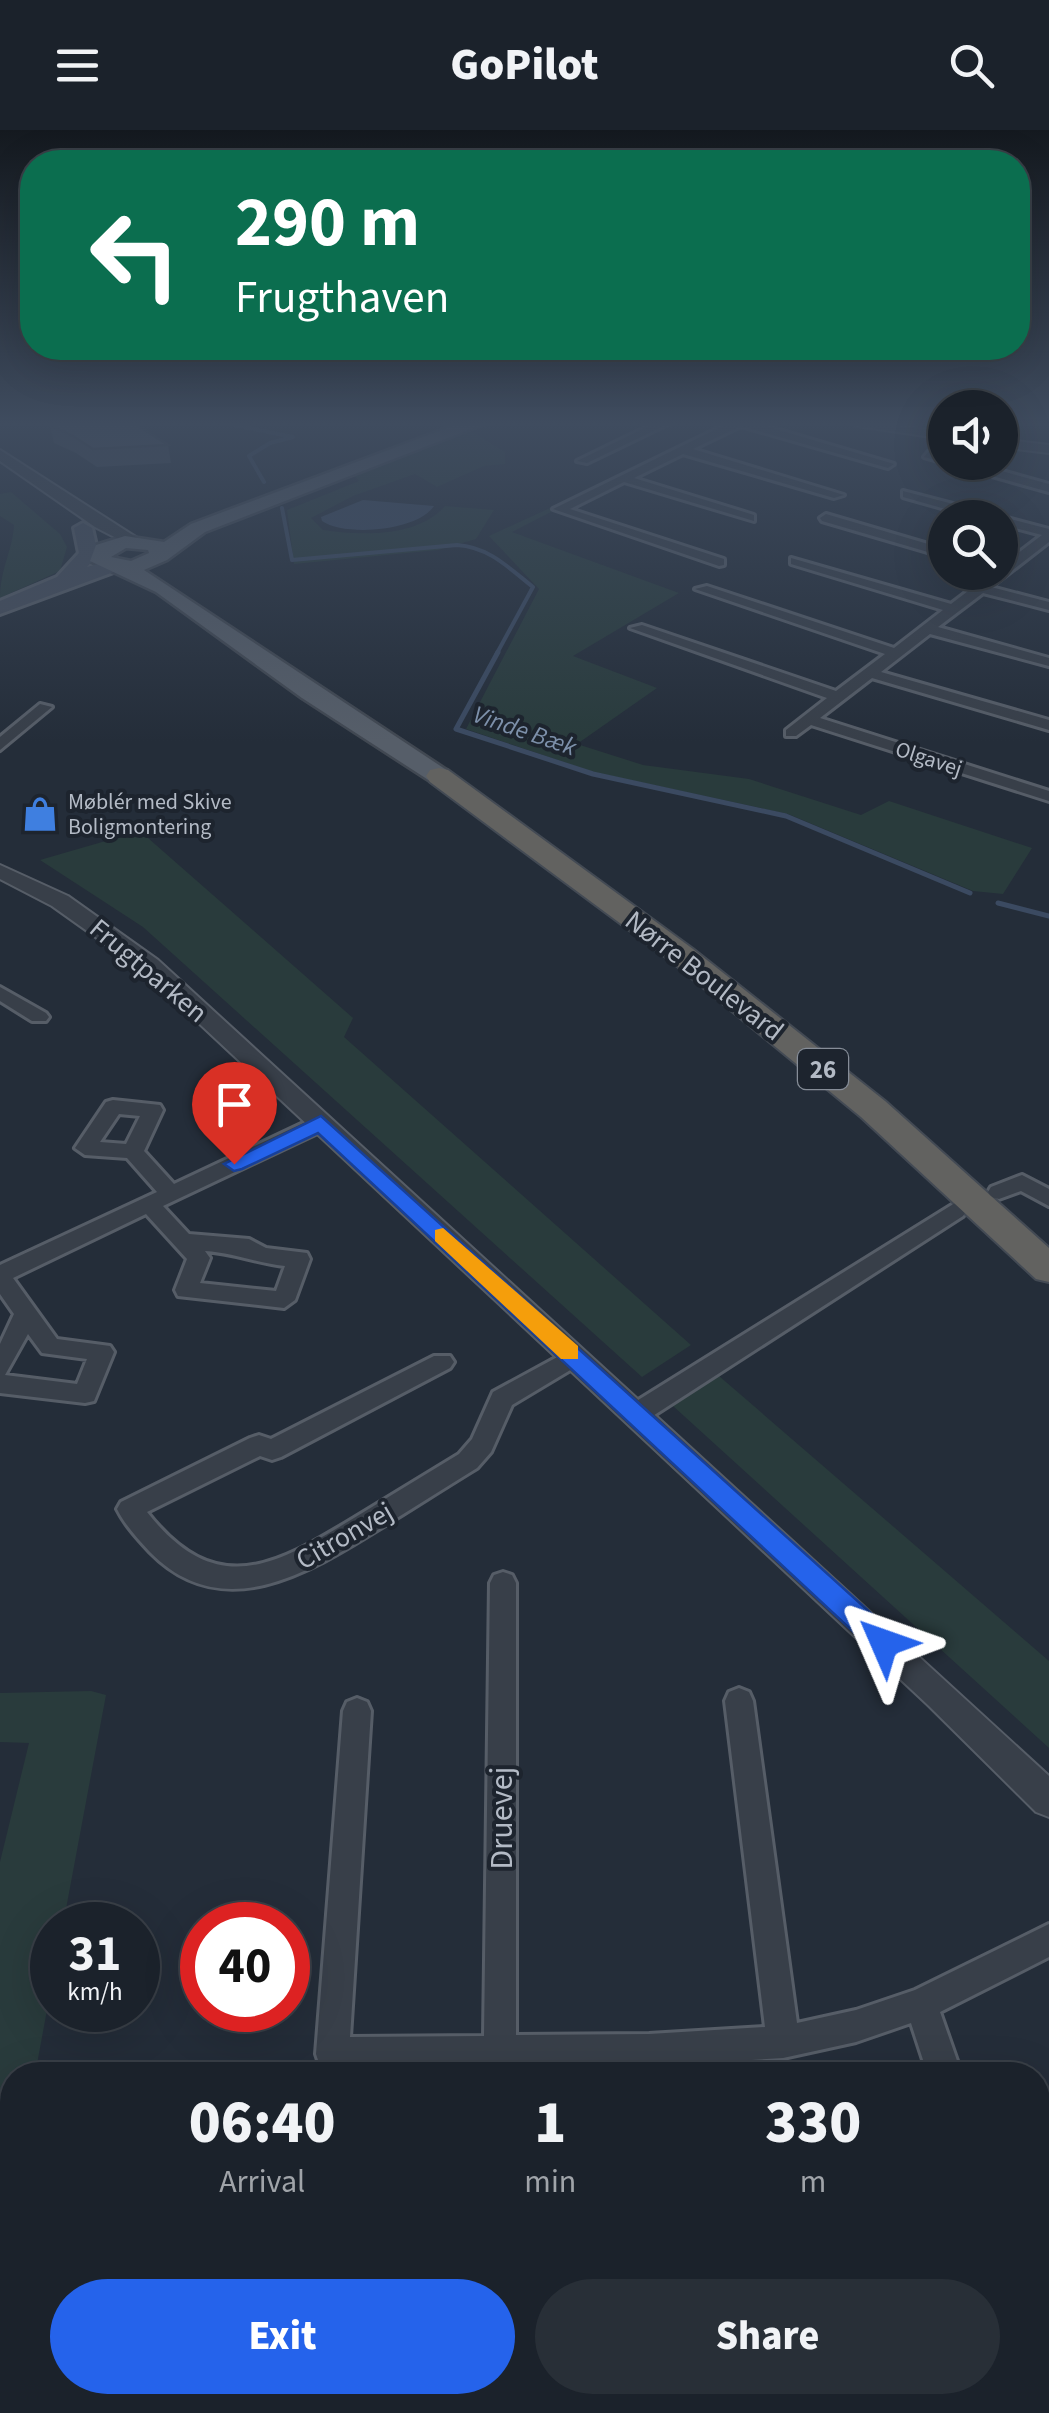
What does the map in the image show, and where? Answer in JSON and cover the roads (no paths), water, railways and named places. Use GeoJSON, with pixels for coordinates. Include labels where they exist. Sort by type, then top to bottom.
{"type":"FeatureCollection","features":[{"type":"Feature","properties":{"kind":"highway","name":"Nørre Boulevard"},"geometry":{"type":"LineString","coordinates":[[439,776],[682,955],[874,1109],[1049,1269]]}},
{"type":"Feature","properties":{"kind":"main road"},"geometry":{"type":"LineString","coordinates":[[68,579],[89,554],[83,529]]}},
{"type":"Feature","properties":{"kind":"main road"},"geometry":{"type":"LineString","coordinates":[[0,608],[108,561],[138,542],[190,529]]}},
{"type":"Feature","properties":{"kind":"main road"},"geometry":{"type":"LineString","coordinates":[[108,561],[170,561],[210,529]]}},
{"type":"Feature","properties":{"kind":"main road","name":"26"},"geometry":{"type":"LineString","coordinates":[[138,542],[170,561]]}},
{"type":"Feature","properties":{"kind":"main road","name":"Nørre Boulevard"},"geometry":{"type":"LineString","coordinates":[[108,561],[163,588],[323,703],[439,776]]}},
{"type":"Feature","properties":{"kind":"main road","name":"Nørre Boulevard"},"geometry":{"type":"LineString","coordinates":[[170,561],[245,631],[439,776]]}},
{"type":"Feature","properties":{"kind":"street","name":"Nørre Boulevard"},"geometry":{"type":"LineString","coordinates":[[84,529],[108,561]]}},
{"type":"Feature","properties":{"kind":"street"},"geometry":{"type":"LineString","coordinates":[[110,529],[138,542]]}},
{"type":"Feature","properties":{"kind":"street"},"geometry":{"type":"LineString","coordinates":[[616,529],[720,562]]}},
{"type":"Feature","properties":{"kind":"street"},"geometry":{"type":"LineString","coordinates":[[862,529],[928,548]]}},
{"type":"Feature","properties":{"kind":"street"},"geometry":{"type":"LineString","coordinates":[[1018,559],[1049,535]]}},
{"type":"Feature","properties":{"kind":"street"},"geometry":{"type":"LineString","coordinates":[[1031,550],[1049,555]]}},
{"type":"Feature","properties":{"kind":"street"},"geometry":{"type":"LineString","coordinates":[[796,561],[954,610]]}},
{"type":"Feature","properties":{"kind":"street"},"geometry":{"type":"LineString","coordinates":[[702,588],[896,653]]}},
{"type":"Feature","properties":{"kind":"street"},"geometry":{"type":"LineString","coordinates":[[791,733],[979,590]]}},
{"type":"Feature","properties":{"kind":"street"},"geometry":{"type":"LineString","coordinates":[[989,590],[1049,606]]}},
{"type":"Feature","properties":{"kind":"street"},"geometry":{"type":"LineString","coordinates":[[636,628],[838,697]]}},
{"type":"Feature","properties":{"kind":"street"},"geometry":{"type":"LineString","coordinates":[[928,628],[1049,662]]}},
{"type":"Feature","properties":{"kind":"street"},"geometry":{"type":"LineString","coordinates":[[870,673],[1049,725]]}},
{"type":"Feature","properties":{"kind":"street"},"geometry":{"type":"LineString","coordinates":[[0,744],[45,707]]}},
{"type":"Feature","properties":{"kind":"street","name":"Olgavej"},"geometry":{"type":"LineString","coordinates":[[808,720],[1049,796]]}},
{"type":"Feature","properties":{"kind":"street","name":"Frugtparken"},"geometry":{"type":"LineString","coordinates":[[2,874],[98,925],[150,965],[1049,1800]]}},
{"type":"Feature","properties":{"kind":"street"},"geometry":{"type":"LineString","coordinates":[[0,993],[39,1017]]}},
{"type":"Feature","properties":{"kind":"street"},"geometry":{"type":"LineString","coordinates":[[0,1384],[84,1394],[102,1352],[50,1347],[0,1275],[321,1123]]}},
{"type":"Feature","properties":{"kind":"street"},"geometry":{"type":"LineString","coordinates":[[134,1152],[184,1241],[200,1258],[186,1290],[284,1300],[298,1259],[261,1255],[249,1247],[184,1241]]}},
{"type":"Feature","properties":{"kind":"street"},"geometry":{"type":"LineString","coordinates":[[999,1192],[1022,1182],[1049,1199]]}},
{"type":"Feature","properties":{"kind":"street"},"geometry":{"type":"LineString","coordinates":[[636,1414],[955,1210]]}},
{"type":"Feature","properties":{"kind":"street"},"geometry":{"type":"LineString","coordinates":[[0,1368],[26,1314]]}},
{"type":"Feature","properties":{"kind":"street","name":"Citronvej"},"geometry":{"type":"LineString","coordinates":[[442,1362],[272,1450],[258,1445],[130,1509],[156,1547],[194,1570],[252,1577],[280,1571],[304,1562],[468,1461],[482,1444],[502,1399],[574,1357]]}},
{"type":"Feature","properties":{"kind":"street","name":"Druevej"},"geometry":{"type":"LineString","coordinates":[[500,2052],[503,1583]]}},
{"type":"Feature","properties":{"kind":"street"},"geometry":{"type":"LineString","coordinates":[[738,1702],[783,2042]]}},
{"type":"Feature","properties":{"kind":"street"},"geometry":{"type":"LineString","coordinates":[[357,1711],[332,2054],[358,2062]]}},
{"type":"Feature","properties":{"kind":"street"},"geometry":{"type":"LineString","coordinates":[[388,2062],[500,2052],[650,2062],[783,2042],[856,2026],[921,2004],[1049,1940]]}},
{"type":"Feature","properties":{"kind":"street"},"geometry":{"type":"LineString","coordinates":[[921,2004],[941,2062]]}},
{"type":"Feature","properties":{"kind":"waterway","name":"Vinde Bæk"},"geometry":{"type":"LineString","coordinates":[[286,529],[292,560],[457,545],[498,560],[533,587],[496,655]]}},
{"type":"Feature","properties":{"kind":"waterway","name":"Vinde Bæk"},"geometry":{"type":"LineString","coordinates":[[498,652],[456,729],[593,774],[786,816],[970,893]]}},
{"type":"Feature","properties":{"kind":"waterway","name":"Vinde Bæk"},"geometry":{"type":"LineString","coordinates":[[998,903],[1049,916]]}},
{"type":"Feature","properties":{"kind":"place","name":"Møblér med Skive Boligmontering"},"geometry":{"type":"Point","coordinates":[40,814]}}]}
